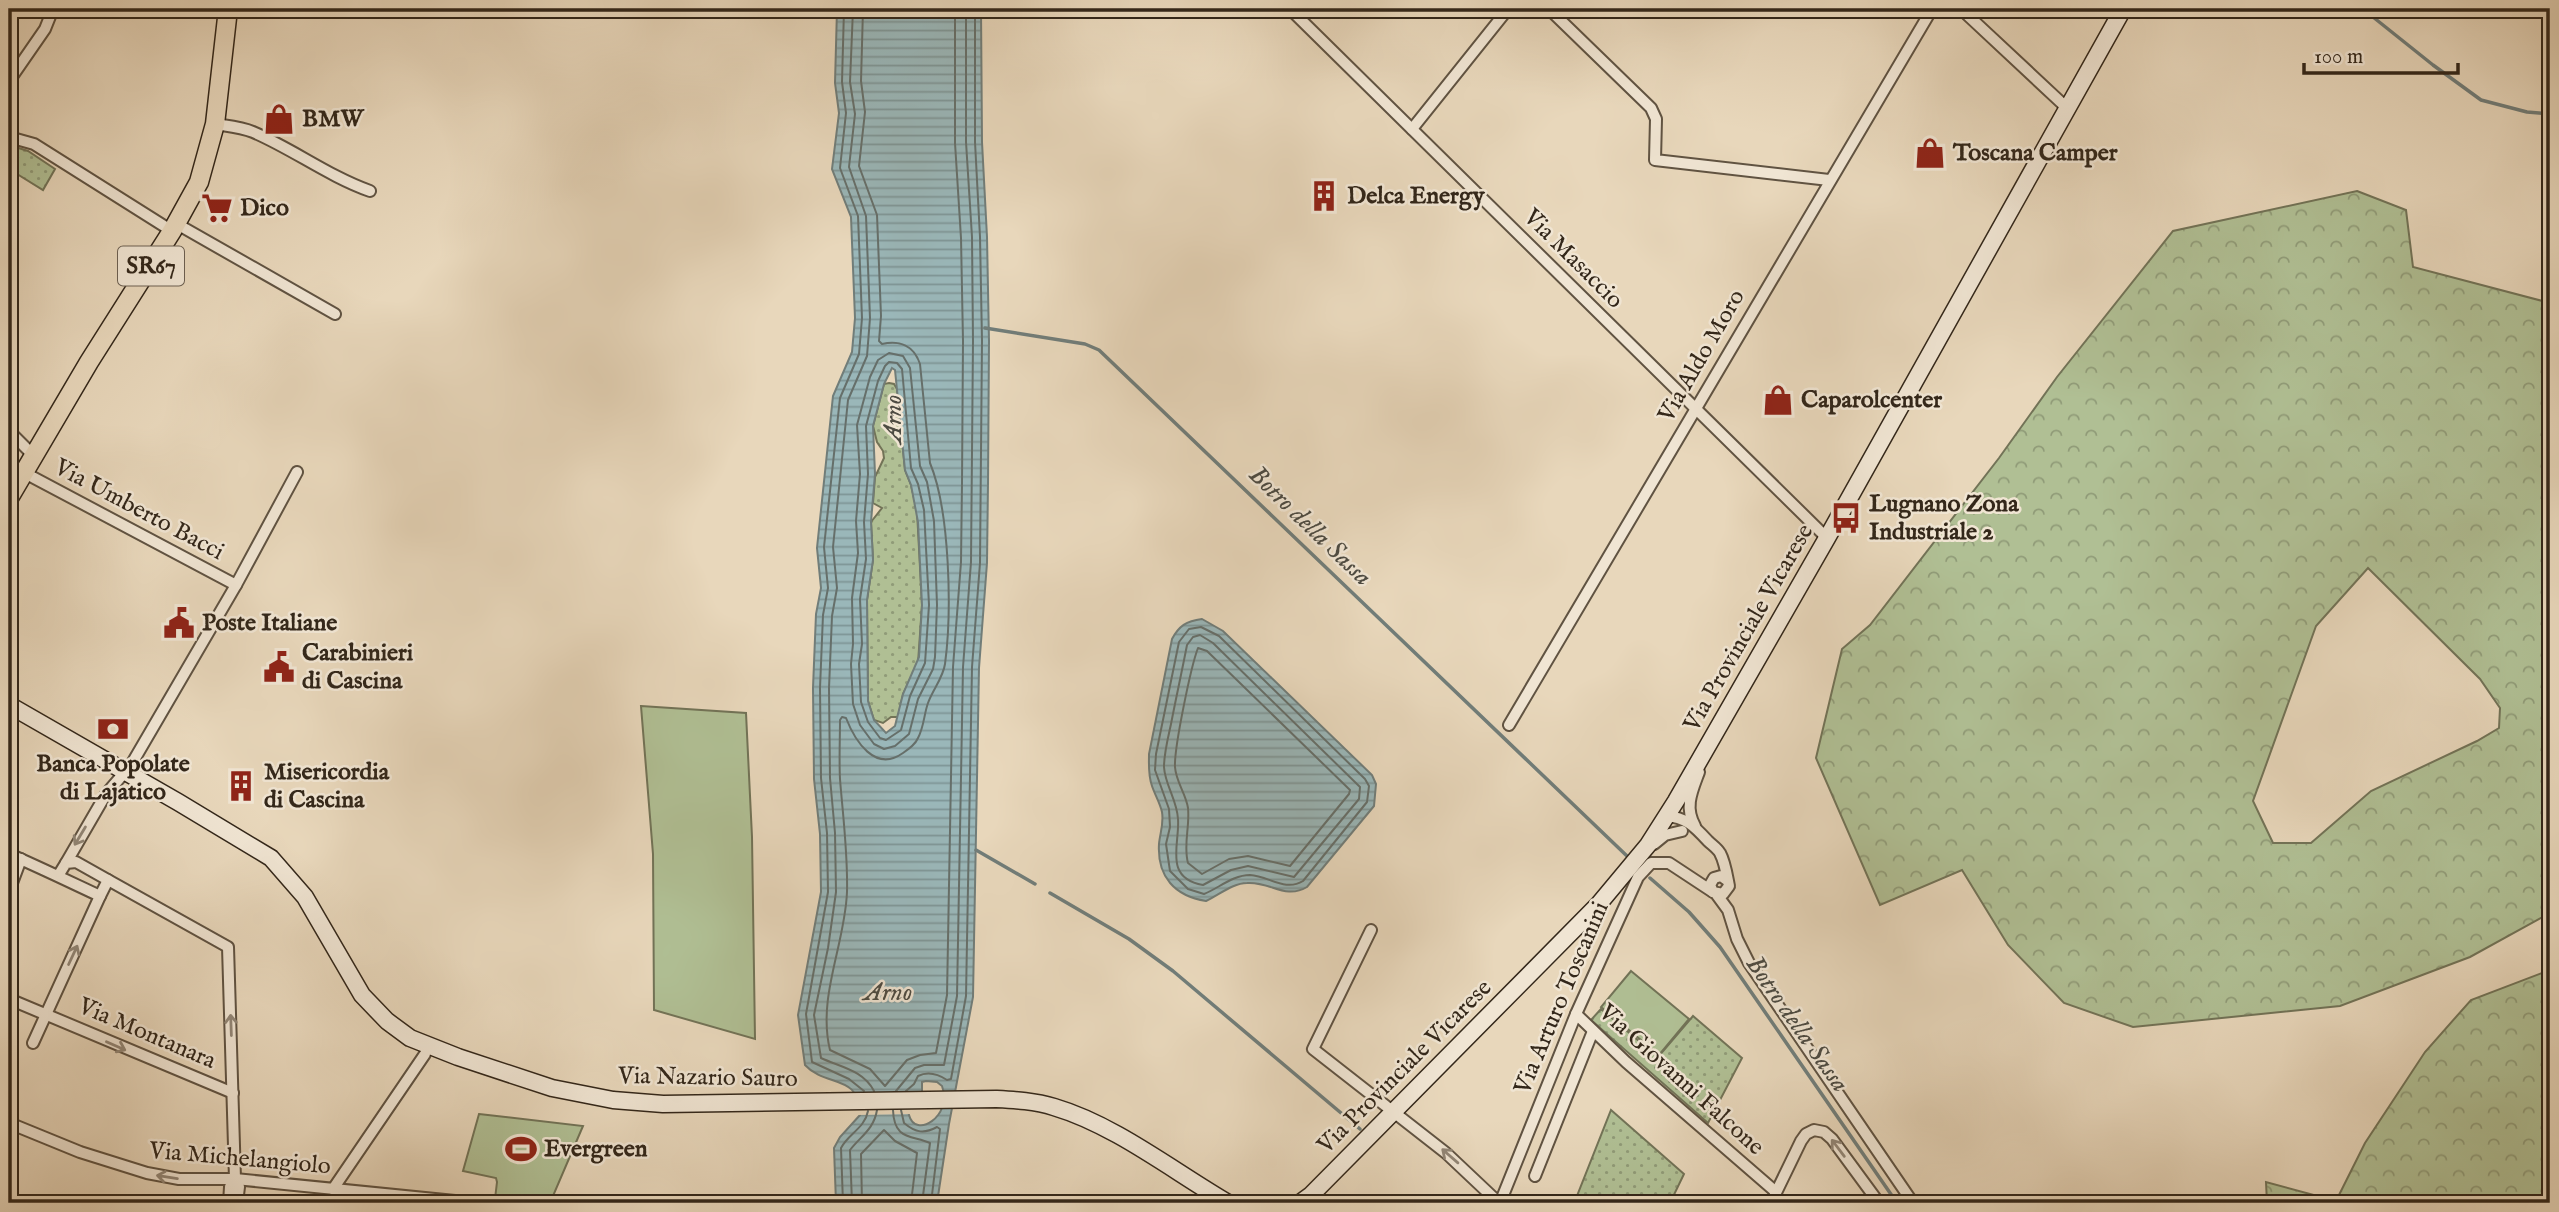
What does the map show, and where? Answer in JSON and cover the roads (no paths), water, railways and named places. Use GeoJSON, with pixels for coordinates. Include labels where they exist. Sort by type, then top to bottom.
{"type":"FeatureCollection","features":[{"type":"Feature","properties":{"kind":"main road","name":"SR67"},"geometry":{"type":"LineString","coordinates":[[9,498],[174,228],[203,170],[215,124],[228,9]]}},
{"type":"Feature","properties":{"kind":"main road","name":"Via Provinciale Vicarese"},"geometry":{"type":"LineString","coordinates":[[1306,1200],[1598,905],[1666,816],[1827,538],[2123,9]]}},
{"type":"Feature","properties":{"kind":"main road","name":"Via Nazario Sauro"},"geometry":{"type":"LineString","coordinates":[[9,705],[247,842],[277,864],[305,897],[362,995],[387,1021],[417,1042],[531,1082],[587,1095],[663,1104],[996,1099],[1039,1103],[1081,1117],[1228,1203]]}},
{"type":"Feature","properties":{"kind":"main road"},"geometry":{"type":"LineString","coordinates":[[9,1124],[9,1133]]}},
{"type":"Feature","properties":{"kind":"street"},"geometry":{"type":"LineString","coordinates":[[9,81],[45,29],[53,9]]}},
{"type":"Feature","properties":{"kind":"street","name":"Via Masaccio"},"geometry":{"type":"LineString","coordinates":[[1290,9],[1827,538]]}},
{"type":"Feature","properties":{"kind":"street"},"geometry":{"type":"LineString","coordinates":[[1412,129],[1508,9]]}},
{"type":"Feature","properties":{"kind":"street"},"geometry":{"type":"LineString","coordinates":[[1549,9],[1650,108],[1657,119],[1655,160],[1829,180]]}},
{"type":"Feature","properties":{"kind":"street","name":"Via Aldo Moro"},"geometry":{"type":"LineString","coordinates":[[1508,725],[1932,9]]}},
{"type":"Feature","properties":{"kind":"street"},"geometry":{"type":"LineString","coordinates":[[1961,9],[2067,108]]}},
{"type":"Feature","properties":{"kind":"street"},"geometry":{"type":"LineString","coordinates":[[215,124],[250,131],[347,183],[370,191]]}},
{"type":"Feature","properties":{"kind":"street"},"geometry":{"type":"LineString","coordinates":[[9,137],[34,144],[174,228],[335,314]]}},
{"type":"Feature","properties":{"kind":"street"},"geometry":{"type":"LineString","coordinates":[[9,430],[33,455]]}},
{"type":"Feature","properties":{"kind":"street","name":"Via Umberto Bacci"},"geometry":{"type":"LineString","coordinates":[[23,472],[236,585]]}},
{"type":"Feature","properties":{"kind":"street"},"geometry":{"type":"LineString","coordinates":[[58,876],[106,794],[126,773],[236,585],[297,472]]}},
{"type":"Feature","properties":{"kind":"street"},"geometry":{"type":"LineString","coordinates":[[1710,742],[1689,801],[1691,818],[1697,829],[1721,854],[1722,889],[1737,939],[1749,963],[1913,1203]]}},
{"type":"Feature","properties":{"kind":"street"},"geometry":{"type":"LineString","coordinates":[[1666,816],[1682,819],[1697,829]]}},
{"type":"Feature","properties":{"kind":"street"},"geometry":{"type":"LineString","coordinates":[[1666,816],[1682,831],[1710,844]]}},
{"type":"Feature","properties":{"kind":"street"},"geometry":{"type":"LineString","coordinates":[[1625,873],[1660,838],[1682,831]]}},
{"type":"Feature","properties":{"kind":"street"},"geometry":{"type":"LineString","coordinates":[[9,853],[100,896]]}},
{"type":"Feature","properties":{"kind":"street"},"geometry":{"type":"LineString","coordinates":[[9,891],[21,859]]}},
{"type":"Feature","properties":{"kind":"street"},"geometry":{"type":"LineString","coordinates":[[66,863],[76,862],[228,947],[235,1179],[239,1187],[237,1203]]}},
{"type":"Feature","properties":{"kind":"street","name":"Via Arturo Toscanini"},"geometry":{"type":"LineString","coordinates":[[1500,1203],[1576,1014],[1633,886],[1646,866],[1654,862],[1669,863],[1698,880]]}},
{"type":"Feature","properties":{"kind":"street"},"geometry":{"type":"LineString","coordinates":[[1722,889],[1710,885],[1723,862]]}},
{"type":"Feature","properties":{"kind":"street"},"geometry":{"type":"LineString","coordinates":[[1698,880],[1709,881],[1715,877]]}},
{"type":"Feature","properties":{"kind":"street","name":"Via Montanara"},"geometry":{"type":"LineString","coordinates":[[33,1043],[108,880]]}},
{"type":"Feature","properties":{"kind":"street"},"geometry":{"type":"LineString","coordinates":[[1698,880],[1722,889]]}},
{"type":"Feature","properties":{"kind":"street"},"geometry":{"type":"LineString","coordinates":[[1371,930],[1313,1049],[1446,1153],[1500,1203]]}},
{"type":"Feature","properties":{"kind":"street","name":"Via Montanara"},"geometry":{"type":"LineString","coordinates":[[9,999],[233,1093]]}},
{"type":"Feature","properties":{"kind":"street","name":"Via Giovanni Falcone"},"geometry":{"type":"LineString","coordinates":[[1576,1014],[1776,1192]]}},
{"type":"Feature","properties":{"kind":"street"},"geometry":{"type":"LineString","coordinates":[[1535,1177],[1593,1031]]}},
{"type":"Feature","properties":{"kind":"street"},"geometry":{"type":"LineString","coordinates":[[333,1189],[425,1054]]}},
{"type":"Feature","properties":{"kind":"street","name":"Via Michelangiolo"},"geometry":{"type":"LineString","coordinates":[[9,1124],[80,1152],[147,1173],[179,1179],[235,1179],[475,1203]]}},
{"type":"Feature","properties":{"kind":"street"},"geometry":{"type":"LineString","coordinates":[[1771,1203],[1803,1138],[1811,1130],[1817,1130],[1832,1139],[1879,1203]]}},
{"type":"Feature","properties":{"kind":"street"},"geometry":{"type":"LineString","coordinates":[[229,1203],[230,1187],[235,1179]]}},
{"type":"Feature","properties":{"kind":"water","name":"Arno"},"geometry":{"type":"Polygon","coordinates":[[[837,9],[981,9],[982,142],[989,341],[988,483],[987,563],[979,668],[973,997],[937,1203],[836,1203],[834,1148],[860,1115],[858,1102],[848,1087],[822,1077],[805,1065],[798,1015],[821,892],[820,834],[814,779],[813,688],[816,614],[821,588],[817,548],[833,396],[852,352],[855,318],[851,217],[832,169],[839,113],[835,83],[837,9]],[[892,368],[884,384],[873,426],[873,560],[867,600],[868,701],[874,720],[886,733],[895,726],[903,694],[919,657],[922,605],[918,522],[911,485],[905,470],[895,370],[892,368]],[[922,1082],[922,1092],[913,1092],[909,1106],[909,1115],[918,1125],[925,1125],[938,1115],[944,1097],[942,1086],[937,1082],[922,1082]]]}},
{"type":"Feature","properties":{"kind":"water"},"geometry":{"type":"Polygon","coordinates":[[[1202,619],[1223,631],[1372,775],[1376,784],[1374,806],[1307,887],[1299,890],[1292,892],[1255,883],[1242,884],[1206,901],[1185,895],[1177,889],[1170,883],[1161,866],[1159,844],[1162,816],[1150,778],[1149,754],[1172,639],[1184,625],[1202,619]]]}},
{"type":"Feature","properties":{"kind":"waterway"},"geometry":{"type":"LineString","coordinates":[[2363,9],[2481,100],[2527,112],[2550,114]]}},
{"type":"Feature","properties":{"kind":"waterway","name":"Botro della Sassa"},"geometry":{"type":"LineString","coordinates":[[985,328],[1085,344],[1099,350],[1627,856]]}},
{"type":"Feature","properties":{"kind":"waterway"},"geometry":{"type":"LineString","coordinates":[[976,850],[1035,884]]}},
{"type":"Feature","properties":{"kind":"waterway","name":"Botro della Sassa"},"geometry":{"type":"LineString","coordinates":[[1650,878],[1689,912],[1720,947],[1897,1203]]}},
{"type":"Feature","properties":{"kind":"waterway"},"geometry":{"type":"LineString","coordinates":[[1050,893],[1129,939],[1173,971],[1360,1129]]}},
{"type":"Feature","properties":{"kind":"place","name":"BMW"},"geometry":{"type":"Point","coordinates":[279,119]}},
{"type":"Feature","properties":{"kind":"place","name":"Toscana Camper"},"geometry":{"type":"Point","coordinates":[1930,153]}},
{"type":"Feature","properties":{"kind":"place","name":"Delca Energy"},"geometry":{"type":"Point","coordinates":[1324,196]}},
{"type":"Feature","properties":{"kind":"place","name":"Dico"},"geometry":{"type":"Point","coordinates":[217,208]}},
{"type":"Feature","properties":{"kind":"place","name":"Caparolcenter"},"geometry":{"type":"Point","coordinates":[1778,400]}},
{"type":"Feature","properties":{"kind":"place","name":"Lugnano Zona Industriale 2"},"geometry":{"type":"Point","coordinates":[1846,518]}},
{"type":"Feature","properties":{"kind":"place","name":"Poste Italiane"},"geometry":{"type":"Point","coordinates":[179,623]}},
{"type":"Feature","properties":{"kind":"place","name":"Carabinieri di Cascina"},"geometry":{"type":"Point","coordinates":[279,667]}},
{"type":"Feature","properties":{"kind":"place","name":"Banca Popolate di Lajatico"},"geometry":{"type":"Point","coordinates":[113,729]}},
{"type":"Feature","properties":{"kind":"place","name":"Misericordia di Cascina"},"geometry":{"type":"Point","coordinates":[241,786]}},
{"type":"Feature","properties":{"kind":"place","name":"Evergreen"},"geometry":{"type":"Point","coordinates":[521,1149]}}]}
